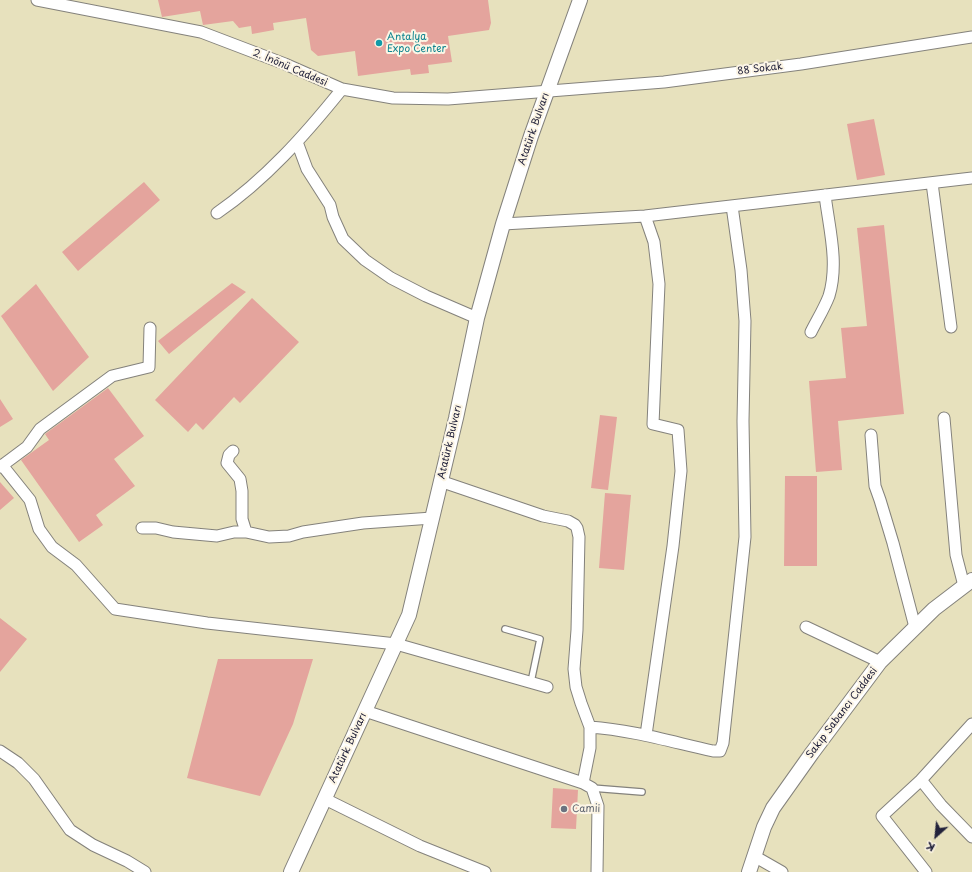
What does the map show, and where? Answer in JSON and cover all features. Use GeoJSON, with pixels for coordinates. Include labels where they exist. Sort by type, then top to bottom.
{"type":"FeatureCollection","features":[{"type":"Feature","properties":{"kind":"street","name":"2. İnönü Caddesi"},"geometry":{"type":"LineString","coordinates":[[37,0],[201,32],[285,64],[342,90],[393,98],[448,99],[547,91]]}},
{"type":"Feature","properties":{"kind":"street","name":"Atatürk Bulvarı"},"geometry":{"type":"LineString","coordinates":[[291,872],[409,615],[456,418],[477,318],[503,224],[547,91],[580,0]]}},
{"type":"Feature","properties":{"kind":"street","name":"88 Sokak"},"geometry":{"type":"LineString","coordinates":[[547,91],[664,82],[786,66],[972,37]]}},
{"type":"Feature","properties":{"kind":"street"},"geometry":{"type":"LineString","coordinates":[[217,214],[238,199],[264,176],[314,124],[342,90]]}},
{"type":"Feature","properties":{"kind":"street"},"geometry":{"type":"LineString","coordinates":[[297,142],[307,169],[330,205],[332,217],[343,239],[365,260],[391,278],[426,296],[477,318]]}},
{"type":"Feature","properties":{"kind":"street"},"geometry":{"type":"LineString","coordinates":[[503,224],[645,216],[972,178]]}},
{"type":"Feature","properties":{"kind":"street"},"geometry":{"type":"LineString","coordinates":[[932,183],[951,327]]}},
{"type":"Feature","properties":{"kind":"street"},"geometry":{"type":"LineString","coordinates":[[811,332],[826,302],[833,275],[834,256],[825,195]]}},
{"type":"Feature","properties":{"kind":"street"},"geometry":{"type":"LineString","coordinates":[[590,727],[617,729],[713,751],[720,751],[723,743],[745,537],[743,421],[745,321],[741,270],[732,206]]}},
{"type":"Feature","properties":{"kind":"street"},"geometry":{"type":"LineString","coordinates":[[645,216],[654,242],[659,284],[652,424],[678,430],[681,471],[673,546],[646,735]]}},
{"type":"Feature","properties":{"kind":"street"},"geometry":{"type":"LineString","coordinates":[[150,328],[149,367],[112,376],[40,429],[27,447],[1,466],[30,500],[39,529],[52,547],[76,565],[115,609],[207,623],[396,644],[547,687]]}},
{"type":"Feature","properties":{"kind":"street"},"geometry":{"type":"LineString","coordinates":[[944,418],[956,555],[968,583]]}},
{"type":"Feature","properties":{"kind":"street"},"geometry":{"type":"LineString","coordinates":[[871,435],[875,486],[893,543],[915,627]]}},
{"type":"Feature","properties":{"kind":"street"},"geometry":{"type":"LineString","coordinates":[[233,451],[229,455],[227,463],[240,479],[242,491],[242,520],[246,532]]}},
{"type":"Feature","properties":{"kind":"street"},"geometry":{"type":"LineString","coordinates":[[440,481],[544,516],[568,521],[577,528],[579,537],[578,630],[574,669],[580,703],[590,727],[587,786],[598,806],[598,872]]}},
{"type":"Feature","properties":{"kind":"street"},"geometry":{"type":"LineString","coordinates":[[142,528],[156,528],[172,532],[217,536],[234,532],[246,532],[269,537],[289,536],[303,532],[363,523],[432,518]]}},
{"type":"Feature","properties":{"kind":"street","name":"Sakıp Sabancı Caddesi"},"geometry":{"type":"LineString","coordinates":[[749,872],[764,827],[773,808],[880,662],[934,609],[968,583]]}},
{"type":"Feature","properties":{"kind":"street"},"geometry":{"type":"LineString","coordinates":[[806,627],[880,662]]}},
{"type":"Feature","properties":{"kind":"street"},"geometry":{"type":"LineString","coordinates":[[365,711],[587,786]]}},
{"type":"Feature","properties":{"kind":"street"},"geometry":{"type":"LineString","coordinates":[[926,872],[882,816],[921,780],[971,728]]}},
{"type":"Feature","properties":{"kind":"street"},"geometry":{"type":"LineString","coordinates":[[0,751],[18,763],[34,779],[70,830],[93,845],[127,861],[145,872]]}},
{"type":"Feature","properties":{"kind":"street"},"geometry":{"type":"LineString","coordinates":[[921,780],[941,805],[972,837]]}},
{"type":"Feature","properties":{"kind":"street"},"geometry":{"type":"LineString","coordinates":[[324,799],[420,846],[485,872]]}},
{"type":"Feature","properties":{"kind":"street"},"geometry":{"type":"LineString","coordinates":[[754,856],[782,872]]}},
{"type":"Feature","properties":{"kind":"lane"},"geometry":{"type":"LineString","coordinates":[[505,629],[540,639],[531,682]]}},
{"type":"Feature","properties":{"kind":"lane"},"geometry":{"type":"LineString","coordinates":[[587,786],[642,792]]}},
{"type":"Feature","properties":{"kind":"building","name":"Antalya Expo Center"},"geometry":{"type":"Polygon","coordinates":[[[158,0],[488,0],[491,23],[489,30],[448,36],[452,62],[428,65],[429,73],[411,75],[410,69],[358,76],[355,51],[318,56],[311,50],[306,18],[273,23],[274,30],[252,34],[251,26],[239,28],[233,21],[203,25],[200,11],[162,17],[158,0]]]}},
{"type":"Feature","properties":{"kind":"building"},"geometry":{"type":"Polygon","coordinates":[[[874,119],[885,175],[857,180],[847,124],[874,119]]]}},
{"type":"Feature","properties":{"kind":"building"},"geometry":{"type":"Polygon","coordinates":[[[144,182],[160,200],[78,271],[62,252],[144,182]]]}},
{"type":"Feature","properties":{"kind":"building"},"geometry":{"type":"Polygon","coordinates":[[[884,225],[904,414],[838,421],[842,470],[816,472],[809,381],[846,378],[841,328],[867,326],[857,228],[884,225]]]}},
{"type":"Feature","properties":{"kind":"building"},"geometry":{"type":"Polygon","coordinates":[[[232,283],[246,292],[169,354],[158,341],[232,283]]]}},
{"type":"Feature","properties":{"kind":"building"},"geometry":{"type":"Polygon","coordinates":[[[36,284],[89,357],[53,391],[1,316],[36,284]]]}},
{"type":"Feature","properties":{"kind":"building"},"geometry":{"type":"Polygon","coordinates":[[[252,298],[299,342],[240,403],[234,397],[203,430],[196,423],[188,432],[155,400],[252,298]]]}},
{"type":"Feature","properties":{"kind":"building"},"geometry":{"type":"Polygon","coordinates":[[[108,388],[144,436],[114,459],[135,486],[96,515],[103,525],[79,542],[21,460],[49,440],[45,434],[108,388]]]}},
{"type":"Feature","properties":{"kind":"building"},"geometry":{"type":"Polygon","coordinates":[[[0,399],[13,419],[0,427],[0,399]]]}},
{"type":"Feature","properties":{"kind":"building"},"geometry":{"type":"Polygon","coordinates":[[[600,415],[617,417],[608,490],[591,488],[600,415]]]}},
{"type":"Feature","properties":{"kind":"building"},"geometry":{"type":"Polygon","coordinates":[[[785,476],[817,476],[817,566],[784,566],[785,476]]]}},
{"type":"Feature","properties":{"kind":"building"},"geometry":{"type":"Polygon","coordinates":[[[0,482],[14,498],[0,510],[0,482]]]}},
{"type":"Feature","properties":{"kind":"building"},"geometry":{"type":"Polygon","coordinates":[[[605,493],[631,495],[624,570],[599,568],[605,493]]]}},
{"type":"Feature","properties":{"kind":"building"},"geometry":{"type":"Polygon","coordinates":[[[0,618],[27,639],[0,672],[0,618]]]}},
{"type":"Feature","properties":{"kind":"building"},"geometry":{"type":"Polygon","coordinates":[[[218,659],[313,659],[293,724],[260,796],[187,778],[218,659]]]}},
{"type":"Feature","properties":{"kind":"building","name":"Camii"},"geometry":{"type":"Polygon","coordinates":[[[553,788],[578,790],[576,829],[551,828],[553,788]]]}},
{"type":"Feature","properties":{"kind":"place","name":"Antalya Expo Center"},"geometry":{"type":"Point","coordinates":[379,43]}},
{"type":"Feature","properties":{"kind":"place","name":"Camii"},"geometry":{"type":"Point","coordinates":[564,809]}}]}
